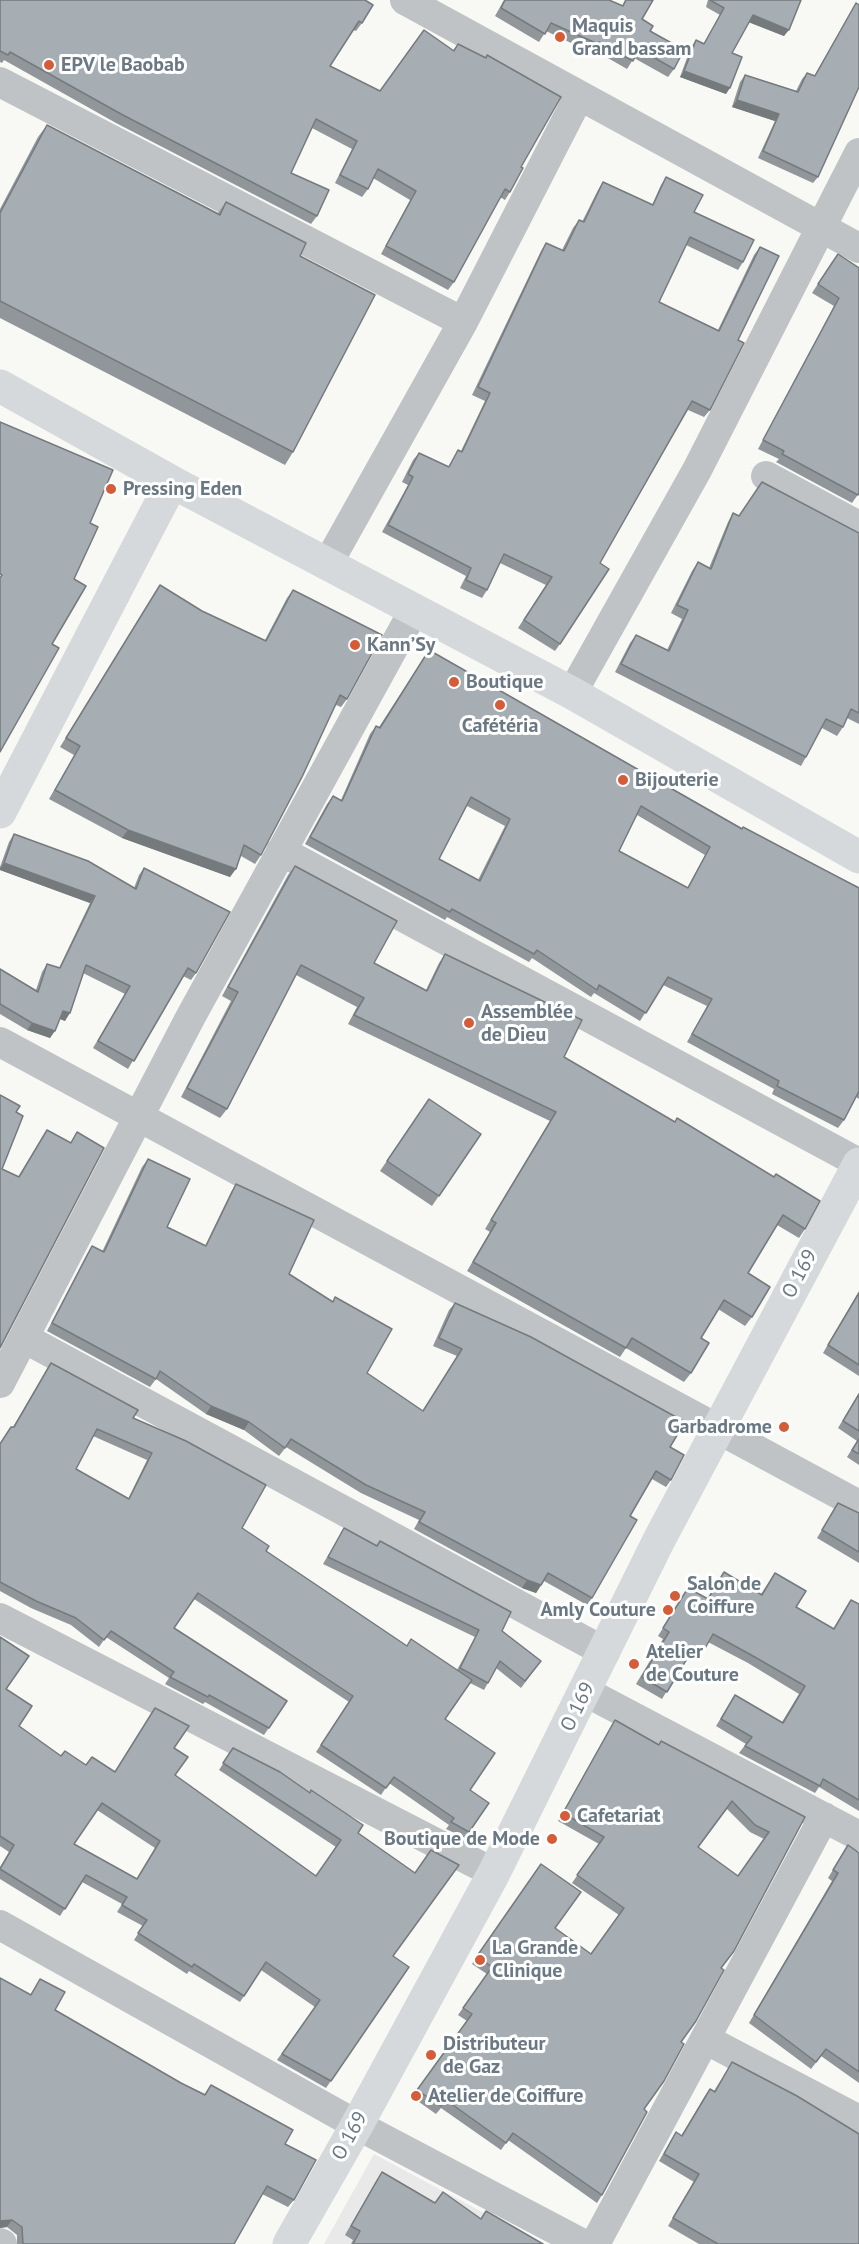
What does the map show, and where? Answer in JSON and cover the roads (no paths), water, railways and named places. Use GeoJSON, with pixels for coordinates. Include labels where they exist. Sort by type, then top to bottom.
{"type":"FeatureCollection","features":[{"type":"Feature","properties":{"kind":"street"},"geometry":{"type":"LineString","coordinates":[[405,0],[859,248]]}},
{"type":"Feature","properties":{"kind":"street"},"geometry":{"type":"LineString","coordinates":[[0,82],[463,322]]}},
{"type":"Feature","properties":{"kind":"street"},"geometry":{"type":"LineString","coordinates":[[327,565],[463,322],[579,96]]}},
{"type":"Feature","properties":{"kind":"street"},"geometry":{"type":"LineString","coordinates":[[572,693],[698,470],[859,153]]}},
{"type":"Feature","properties":{"kind":"street"},"geometry":{"type":"LineString","coordinates":[[0,386],[413,612],[572,693],[859,857]]}},
{"type":"Feature","properties":{"kind":"street"},"geometry":{"type":"LineString","coordinates":[[766,476],[859,526]]}},
{"type":"Feature","properties":{"kind":"street"},"geometry":{"type":"LineString","coordinates":[[0,812],[172,482]]}},
{"type":"Feature","properties":{"kind":"street"},"geometry":{"type":"LineString","coordinates":[[0,1383],[138,1117],[413,612]]}},
{"type":"Feature","properties":{"kind":"street"},"geometry":{"type":"LineString","coordinates":[[281,851],[859,1163]]}},
{"type":"Feature","properties":{"kind":"street"},"geometry":{"type":"LineString","coordinates":[[0,1042],[859,1505]]}},
{"type":"Feature","properties":{"kind":"street","name":"O 169"},"geometry":{"type":"LineString","coordinates":[[289,2244],[357,2125],[494,1873],[718,1427],[859,1163]]}},
{"type":"Feature","properties":{"kind":"street"},"geometry":{"type":"LineString","coordinates":[[24,1338],[605,1652]]}},
{"type":"Feature","properties":{"kind":"street"},"geometry":{"type":"LineString","coordinates":[[0,1618],[494,1873]]}},
{"type":"Feature","properties":{"kind":"street"},"geometry":{"type":"LineString","coordinates":[[586,1692],[859,1836]]}},
{"type":"Feature","properties":{"kind":"street"},"geometry":{"type":"LineString","coordinates":[[595,2244],[824,1817]]}},
{"type":"Feature","properties":{"kind":"street"},"geometry":{"type":"LineString","coordinates":[[0,1925],[357,2125],[583,2244]]}},
{"type":"Feature","properties":{"kind":"street"},"geometry":{"type":"LineString","coordinates":[[705,2039],[859,2120]]}},
{"type":"Feature","properties":{"kind":"place","name":"Maquis Grand bassam"},"geometry":{"type":"Point","coordinates":[560,37]}},
{"type":"Feature","properties":{"kind":"place","name":"EPV le Baobab"},"geometry":{"type":"Point","coordinates":[49,65]}},
{"type":"Feature","properties":{"kind":"place","name":"Pressing Eden"},"geometry":{"type":"Point","coordinates":[111,489]}},
{"type":"Feature","properties":{"kind":"place","name":"Kann’Sy"},"geometry":{"type":"Point","coordinates":[355,645]}},
{"type":"Feature","properties":{"kind":"place","name":"Boutique"},"geometry":{"type":"Point","coordinates":[454,682]}},
{"type":"Feature","properties":{"kind":"place","name":"Cafétéria"},"geometry":{"type":"Point","coordinates":[500,705]}},
{"type":"Feature","properties":{"kind":"place","name":"Bijouterie"},"geometry":{"type":"Point","coordinates":[623,780]}},
{"type":"Feature","properties":{"kind":"place","name":"Assemblée de Dieu"},"geometry":{"type":"Point","coordinates":[469,1023]}},
{"type":"Feature","properties":{"kind":"place","name":"Garbadrome"},"geometry":{"type":"Point","coordinates":[784,1427]}},
{"type":"Feature","properties":{"kind":"place","name":"Salon de Coiffure"},"geometry":{"type":"Point","coordinates":[675,1596]}},
{"type":"Feature","properties":{"kind":"place","name":"Amly Couture"},"geometry":{"type":"Point","coordinates":[668,1610]}},
{"type":"Feature","properties":{"kind":"place","name":"Atelier de Couture"},"geometry":{"type":"Point","coordinates":[634,1664]}},
{"type":"Feature","properties":{"kind":"place","name":"Cafetariat"},"geometry":{"type":"Point","coordinates":[565,1816]}},
{"type":"Feature","properties":{"kind":"place","name":"Boutique de Mode"},"geometry":{"type":"Point","coordinates":[552,1839]}},
{"type":"Feature","properties":{"kind":"place","name":"La Grande Clinique"},"geometry":{"type":"Point","coordinates":[480,1960]}},
{"type":"Feature","properties":{"kind":"place","name":"Distributeur de Gaz"},"geometry":{"type":"Point","coordinates":[431,2055]}},
{"type":"Feature","properties":{"kind":"place","name":"Atelier de Coiffure"},"geometry":{"type":"Point","coordinates":[416,2096]}}]}
